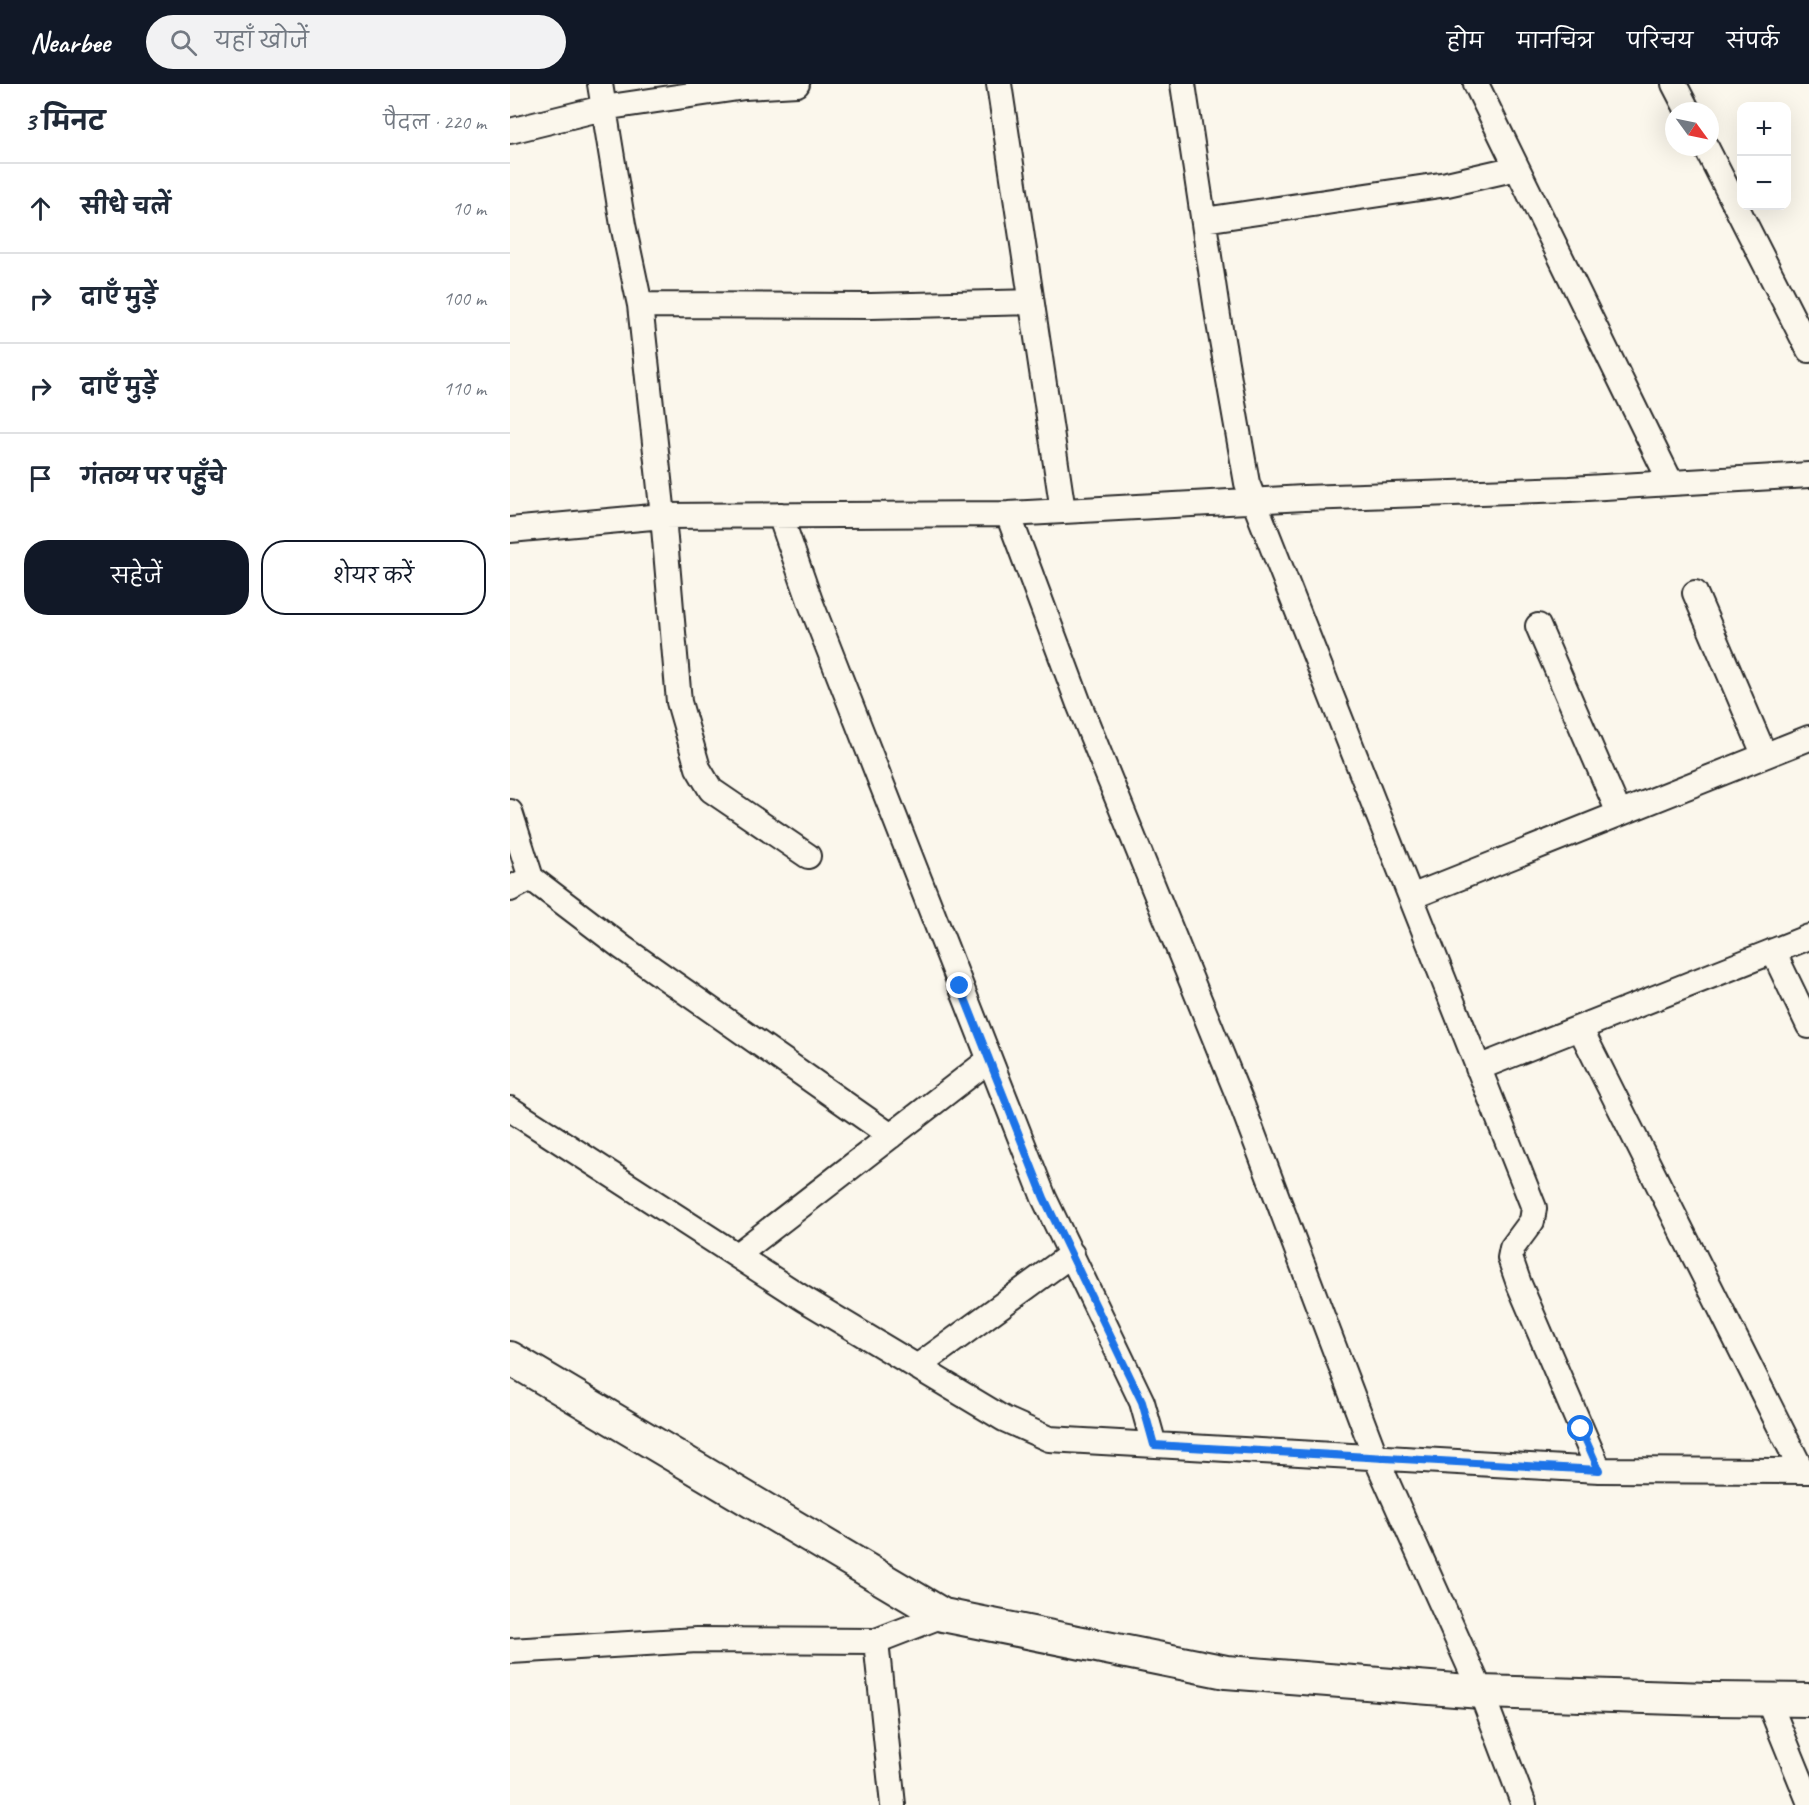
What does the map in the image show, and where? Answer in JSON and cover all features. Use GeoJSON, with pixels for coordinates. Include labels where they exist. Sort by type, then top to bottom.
{"type":"FeatureCollection","features":[{"type":"Feature","properties":{"kind":"street"},"geometry":{"type":"LineString","coordinates":[[600,84],[640,305],[663,516],[679,702],[698,768],[711,790],[808,856]]}},
{"type":"Feature","properties":{"kind":"street"},"geometry":{"type":"LineString","coordinates":[[510,131],[603,108],[745,87],[797,84]]}},
{"type":"Feature","properties":{"kind":"street"},"geometry":{"type":"LineString","coordinates":[[999,84],[1063,511]]}},
{"type":"Feature","properties":{"kind":"street"},"geometry":{"type":"LineString","coordinates":[[1183,84],[1247,483],[1534,1208],[1532,1221],[1512,1248],[1510,1258],[1599,1470]]}},
{"type":"Feature","properties":{"kind":"street"},"geometry":{"type":"LineString","coordinates":[[1476,84],[1671,483]]}},
{"type":"Feature","properties":{"kind":"street"},"geometry":{"type":"LineString","coordinates":[[1674,84],[1683,102]]}},
{"type":"Feature","properties":{"kind":"street"},"geometry":{"type":"LineString","coordinates":[[1711,156],[1809,350]]}},
{"type":"Feature","properties":{"kind":"street"},"geometry":{"type":"LineString","coordinates":[[1204,220],[1446,184],[1517,168]]}},
{"type":"Feature","properties":{"kind":"street"},"geometry":{"type":"LineString","coordinates":[[640,305],[871,306],[1031,302]]}},
{"type":"Feature","properties":{"kind":"street"},"geometry":{"type":"LineString","coordinates":[[510,530],[663,516],[1008,514],[1809,475]]}},
{"type":"Feature","properties":{"kind":"street"},"geometry":{"type":"LineString","coordinates":[[1008,514],[1079,704],[1242,1105],[1376,1458],[1480,1692],[1524,1805]]}},
{"type":"Feature","properties":{"kind":"street"},"geometry":{"type":"LineString","coordinates":[[780,516],[810,601],[1044,1198],[1142,1402],[1154,1445]]}},
{"type":"Feature","properties":{"kind":"street"},"geometry":{"type":"LineString","coordinates":[[1695,593],[1764,754]]}},
{"type":"Feature","properties":{"kind":"street"},"geometry":{"type":"LineString","coordinates":[[1538,626],[1619,813]]}},
{"type":"Feature","properties":{"kind":"street"},"geometry":{"type":"LineString","coordinates":[[1411,897],[1764,754],[1809,738]]}},
{"type":"Feature","properties":{"kind":"street"},"geometry":{"type":"LineString","coordinates":[[510,812],[531,878],[623,948],[891,1136]]}},
{"type":"Feature","properties":{"kind":"street"},"geometry":{"type":"LineString","coordinates":[[510,889],[531,878]]}},
{"type":"Feature","properties":{"kind":"street"},"geometry":{"type":"LineString","coordinates":[[1478,1068],[1809,937]]}},
{"type":"Feature","properties":{"kind":"street"},"geometry":{"type":"LineString","coordinates":[[1773,951],[1809,1026]]}},
{"type":"Feature","properties":{"kind":"street"},"geometry":{"type":"LineString","coordinates":[[510,1109],[804,1299],[1004,1419],[1049,1440],[1599,1470],[1805,1471],[1580,1028]]}},
{"type":"Feature","properties":{"kind":"street"},"geometry":{"type":"LineString","coordinates":[[736,1256],[989,1060]]}},
{"type":"Feature","properties":{"kind":"street"},"geometry":{"type":"LineString","coordinates":[[917,1367],[1072,1254]]}},
{"type":"Feature","properties":{"kind":"street"},"geometry":{"type":"LineString","coordinates":[[510,1358],[943,1614],[1226,1672],[1480,1692],[1809,1700]]}},
{"type":"Feature","properties":{"kind":"street"},"geometry":{"type":"LineString","coordinates":[[510,1650],[697,1640],[876,1641],[943,1614]]}},
{"type":"Feature","properties":{"kind":"street"},"geometry":{"type":"LineString","coordinates":[[876,1641],[893,1805]]}},
{"type":"Feature","properties":{"kind":"street"},"geometry":{"type":"LineString","coordinates":[[1768,1700],[1809,1801]]}},
{"type":"Feature","properties":{"kind":"route"},"geometry":{"type":"LineString","coordinates":[[960,986],[1044,1198],[1142,1402],[1154,1445],[1599,1470],[1581,1429]]}}]}
